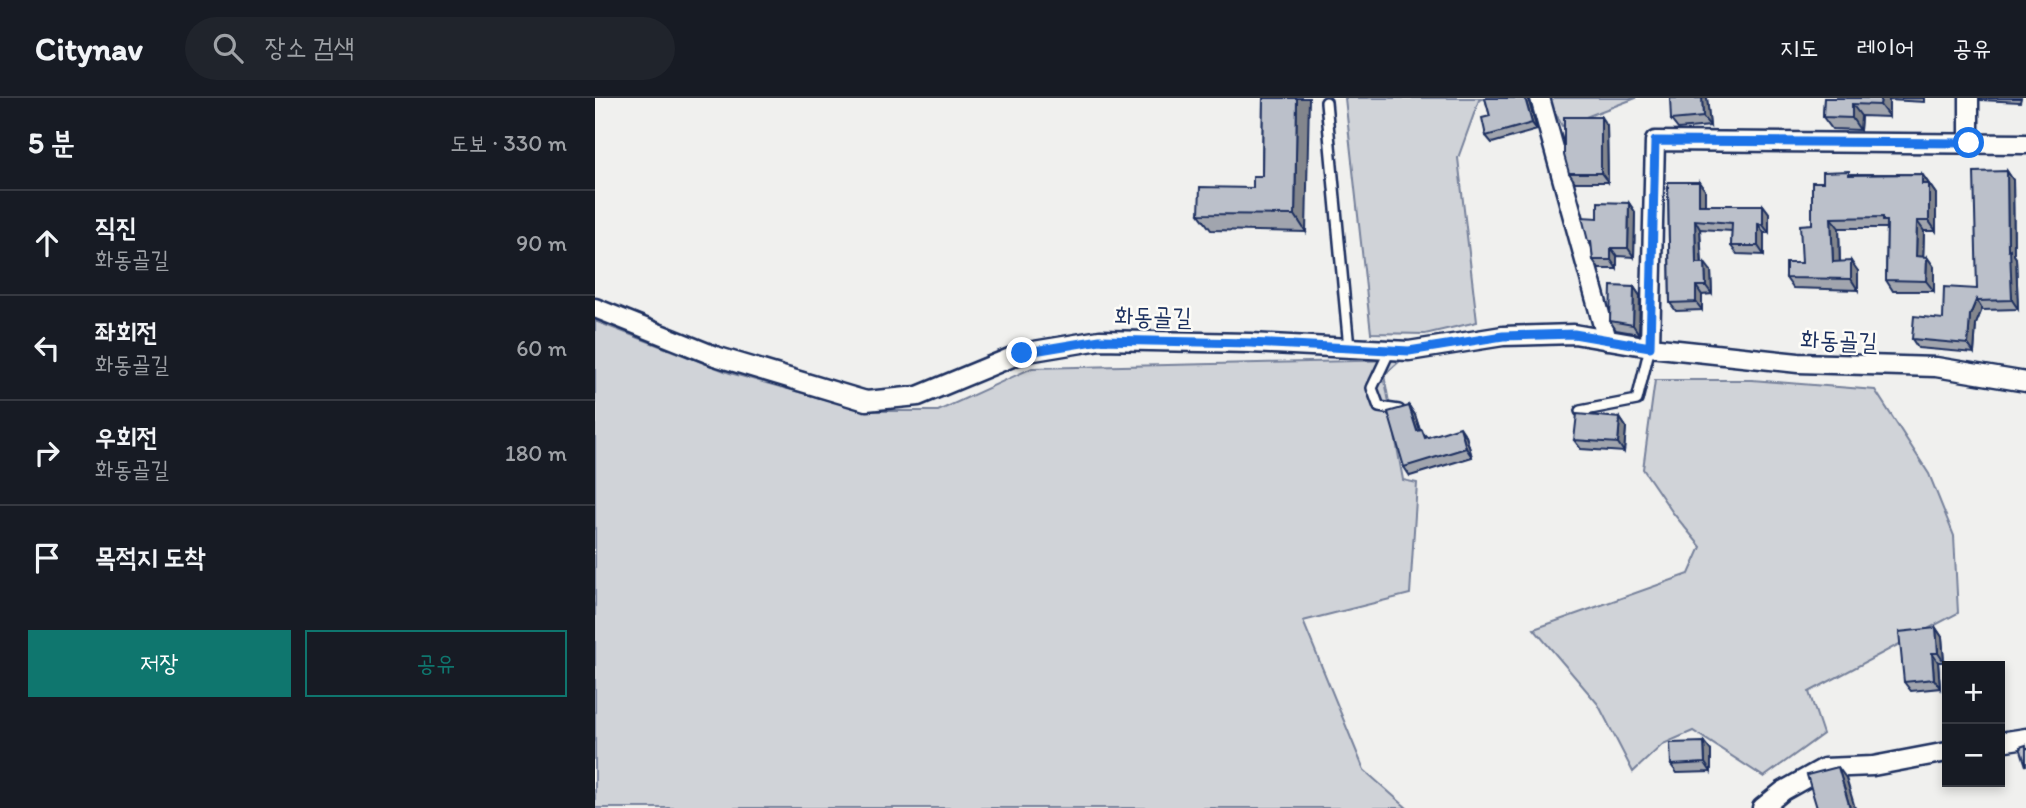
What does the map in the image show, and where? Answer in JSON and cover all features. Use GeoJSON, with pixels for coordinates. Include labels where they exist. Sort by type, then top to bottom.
{"type":"FeatureCollection","features":[{"type":"Feature","properties":{"kind":"street"},"geometry":{"type":"LineString","coordinates":[[1540,98],[1607,340]]}},
{"type":"Feature","properties":{"kind":"street"},"geometry":{"type":"LineString","coordinates":[[1969,98],[1969,143]]}},
{"type":"Feature","properties":{"kind":"street"},"geometry":{"type":"LineString","coordinates":[[1650,347],[1655,141],[2026,144]]}},
{"type":"Feature","properties":{"kind":"street","name":"화동골길"},"geometry":{"type":"LineString","coordinates":[[595,308],[715,356],[866,401],[919,396],[1022,353],[1100,340],[1409,351],[1503,336],[1574,334],[1650,347],[1798,363],[1936,368],[2026,382]]}},
{"type":"Feature","properties":{"kind":"street"},"geometry":{"type":"LineString","coordinates":[[2005,741],[2026,737]]}},
{"type":"Feature","properties":{"kind":"street"},"geometry":{"type":"LineString","coordinates":[[1762,808],[1783,791],[1824,768],[1873,766],[1942,753]]}},
{"type":"Feature","properties":{"kind":"lane"},"geometry":{"type":"LineString","coordinates":[[1326,102],[1349,348]]}},
{"type":"Feature","properties":{"kind":"lane"},"geometry":{"type":"LineString","coordinates":[[1580,411],[1637,400],[1650,347]]}},
{"type":"Feature","properties":{"kind":"lane"},"geometry":{"type":"LineString","coordinates":[[1390,350],[1372,388],[1379,407],[1399,410]]}},
{"type":"Feature","properties":{"kind":"shaded area"},"geometry":{"type":"Polygon","coordinates":[[[1345,98],[1484,98],[1479,100],[1458,158],[1477,322],[1425,334],[1371,333],[1345,98]]]}},
{"type":"Feature","properties":{"kind":"shaded area"},"geometry":{"type":"Polygon","coordinates":[[[1548,98],[1636,98],[1562,126],[1548,98]]]}},
{"type":"Feature","properties":{"kind":"shaded area"},"geometry":{"type":"Polygon","coordinates":[[[595,321],[730,373],[868,411],[938,411],[1032,368],[1401,360],[1384,375],[1403,480],[1417,483],[1410,594],[1303,621],[1364,770],[1407,808],[595,808],[595,321]]]}},
{"type":"Feature","properties":{"kind":"shaded area"},"geometry":{"type":"Polygon","coordinates":[[[1655,380],[1752,380],[1875,390],[1929,474],[1954,536],[1958,613],[1809,692],[1823,734],[1764,777],[1693,731],[1663,744],[1633,772],[1598,704],[1534,629],[1689,574],[1701,547],[1673,513],[1643,469],[1655,380]]]}},
{"type":"Feature","properties":{"kind":"building"},"geometry":{"type":"Polygon","coordinates":[[[1263,98],[1297,98],[1295,215],[1199,214],[1200,187],[1253,188],[1253,176],[1262,176],[1263,98]]]}},
{"type":"Feature","properties":{"kind":"building"},"geometry":{"type":"Polygon","coordinates":[[[1485,98],[1525,98],[1532,123],[1486,136],[1482,118],[1490,116],[1485,98]]]}},
{"type":"Feature","properties":{"kind":"building"},"geometry":{"type":"Polygon","coordinates":[[[1670,98],[1702,98],[1703,117],[1671,120],[1670,98]]]}},
{"type":"Feature","properties":{"kind":"building"},"geometry":{"type":"Polygon","coordinates":[[[1824,98],[1881,98],[1880,105],[1852,104],[1852,118],[1823,117],[1824,98]]]}},
{"type":"Feature","properties":{"kind":"building"},"geometry":{"type":"Polygon","coordinates":[[[1564,117],[1601,117],[1601,173],[1569,173],[1564,155],[1564,117]]]}},
{"type":"Feature","properties":{"kind":"building"},"geometry":{"type":"Polygon","coordinates":[[[1849,171],[1849,175],[1922,174],[1922,184],[1929,184],[1929,221],[1917,221],[1916,256],[1927,257],[1926,281],[1886,280],[1887,221],[1883,221],[1883,217],[1831,218],[1833,262],[1851,261],[1851,279],[1786,278],[1786,263],[1802,263],[1800,225],[1812,224],[1812,182],[1823,182],[1823,172],[1849,171]]]}},
{"type":"Feature","properties":{"kind":"building"},"geometry":{"type":"Polygon","coordinates":[[[2007,171],[2012,300],[1977,301],[1977,298],[1970,315],[1968,344],[1912,339],[1914,316],[1943,319],[1944,287],[1977,289],[1974,172],[2007,171]]]}},
{"type":"Feature","properties":{"kind":"building"},"geometry":{"type":"Polygon","coordinates":[[[1668,182],[1699,182],[1699,205],[1763,205],[1763,225],[1758,224],[1758,246],[1731,246],[1732,223],[1695,220],[1696,263],[1705,263],[1706,286],[1696,286],[1696,302],[1670,303],[1668,182]]]}},
{"type":"Feature","properties":{"kind":"building"},"geometry":{"type":"Polygon","coordinates":[[[1598,202],[1629,203],[1628,248],[1611,248],[1611,260],[1593,260],[1591,241],[1588,241],[1582,217],[1598,218],[1598,202]]]}},
{"type":"Feature","properties":{"kind":"building"},"geometry":{"type":"Polygon","coordinates":[[[1611,286],[1634,287],[1633,325],[1610,321],[1611,286]]]}},
{"type":"Feature","properties":{"kind":"building"},"geometry":{"type":"Polygon","coordinates":[[[1409,406],[1417,431],[1422,430],[1425,438],[1460,427],[1466,448],[1404,467],[1388,412],[1409,406]]]}},
{"type":"Feature","properties":{"kind":"building"},"geometry":{"type":"Polygon","coordinates":[[[1577,414],[1620,418],[1618,443],[1574,440],[1577,414]]]}},
{"type":"Feature","properties":{"kind":"building"},"geometry":{"type":"Polygon","coordinates":[[[1936,628],[1938,653],[1932,653],[1934,679],[1904,682],[1899,632],[1936,628]]]}},
{"type":"Feature","properties":{"kind":"building"},"geometry":{"type":"Polygon","coordinates":[[[1704,742],[1705,763],[1671,765],[1670,743],[1704,742]]]}},
{"type":"Feature","properties":{"kind":"building"},"geometry":{"type":"Polygon","coordinates":[[[2026,745],[2026,766],[2020,747],[2026,745]]]}},
{"type":"Feature","properties":{"kind":"building"},"geometry":{"type":"Polygon","coordinates":[[[1838,767],[1850,808],[1817,808],[1807,775],[1838,767]]]}},
{"type":"Feature","properties":{"kind":"route"},"geometry":{"type":"LineString","coordinates":[[1022,353],[1100,340],[1250,343],[1409,351],[1503,336],[1574,334],[1650,347],[1655,141],[1969,143]]}}]}
